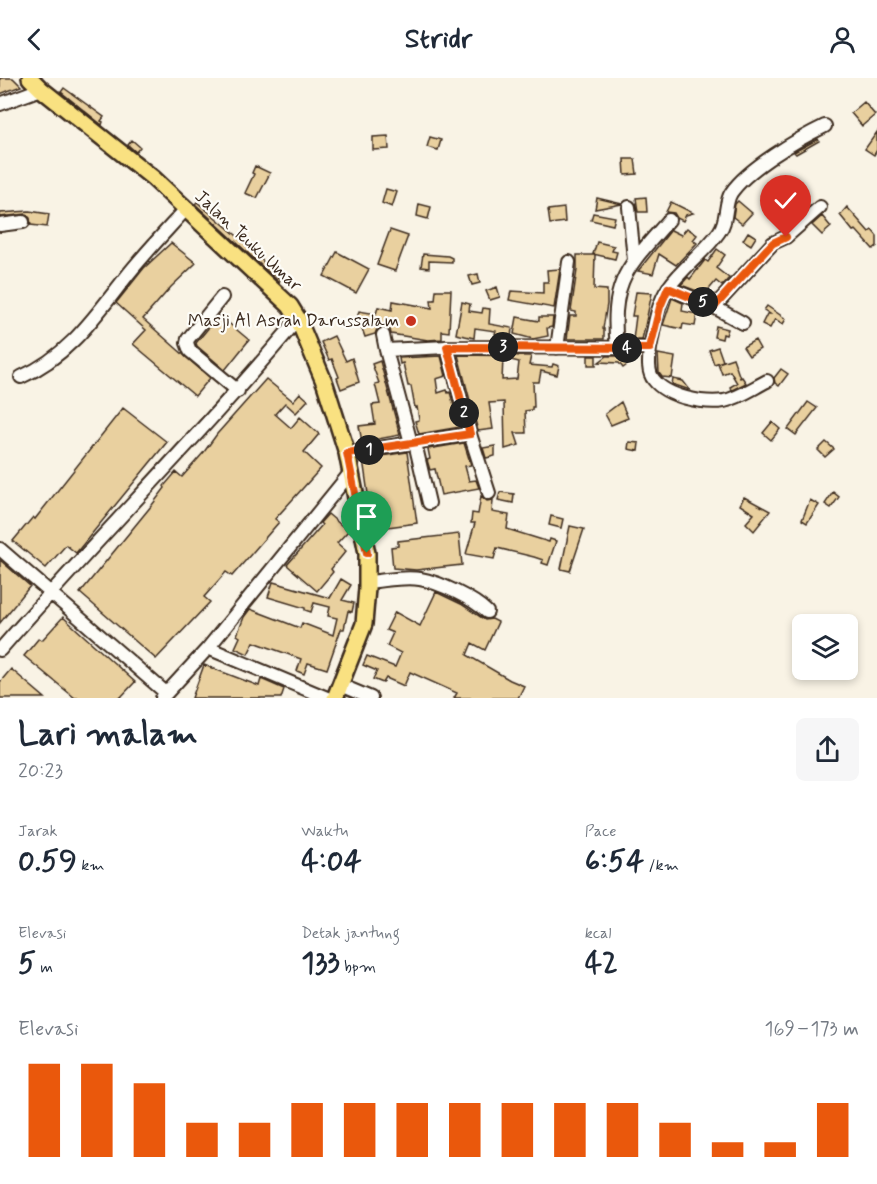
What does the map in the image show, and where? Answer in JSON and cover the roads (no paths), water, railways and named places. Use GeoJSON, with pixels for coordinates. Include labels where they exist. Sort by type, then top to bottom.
{"type":"FeatureCollection","features":[{"type":"Feature","properties":{"kind":"main road","name":"Jalan Teuku Umar"},"geometry":{"type":"LineString","coordinates":[[36,84],[153,178],[290,306],[298,319],[325,384],[347,453],[367,553],[364,624],[337,691]]}},
{"type":"Feature","properties":{"kind":"street"},"geometry":{"type":"LineString","coordinates":[[0,104],[36,84]]}},
{"type":"Feature","properties":{"kind":"street"},"geometry":{"type":"LineString","coordinates":[[767,381],[724,401],[686,398],[665,389],[652,380],[649,366],[650,348],[660,307],[668,288],[720,232],[729,197],[738,184],[791,144],[825,126]]}},
{"type":"Feature","properties":{"kind":"street"},"geometry":{"type":"LineString","coordinates":[[629,207],[634,260]]}},
{"type":"Feature","properties":{"kind":"street"},"geometry":{"type":"LineString","coordinates":[[714,307],[773,243],[786,237],[820,207]]}},
{"type":"Feature","properties":{"kind":"street"},"geometry":{"type":"LineString","coordinates":[[21,377],[50,361],[78,336],[129,273],[186,209]]}},
{"type":"Feature","properties":{"kind":"street"},"geometry":{"type":"LineString","coordinates":[[618,348],[614,319],[623,276],[669,220]]}},
{"type":"Feature","properties":{"kind":"street"},"geometry":{"type":"LineString","coordinates":[[0,225],[23,222]]}},
{"type":"Feature","properties":{"kind":"street"},"geometry":{"type":"LineString","coordinates":[[557,348],[569,262]]}},
{"type":"Feature","properties":{"kind":"street"},"geometry":{"type":"LineString","coordinates":[[668,288],[714,307],[742,323]]}},
{"type":"Feature","properties":{"kind":"street"},"geometry":{"type":"LineString","coordinates":[[222,297],[187,343],[190,351],[238,391]]}},
{"type":"Feature","properties":{"kind":"street"},"geometry":{"type":"LineString","coordinates":[[0,650],[50,592],[238,391],[298,319]]}},
{"type":"Feature","properties":{"kind":"street"},"geometry":{"type":"LineString","coordinates":[[383,335],[429,503]]}},
{"type":"Feature","properties":{"kind":"street"},"geometry":{"type":"LineString","coordinates":[[387,350],[447,347],[650,348]]}},
{"type":"Feature","properties":{"kind":"street"},"geometry":{"type":"LineString","coordinates":[[447,347],[470,434],[489,493]]}},
{"type":"Feature","properties":{"kind":"street"},"geometry":{"type":"LineString","coordinates":[[347,453],[470,434]]}},
{"type":"Feature","properties":{"kind":"street"},"geometry":{"type":"LineString","coordinates":[[0,549],[164,696],[208,648],[351,472]]}},
{"type":"Feature","properties":{"kind":"street"},"geometry":{"type":"LineString","coordinates":[[367,582],[409,578],[428,581],[469,599],[487,612]]}},
{"type":"Feature","properties":{"kind":"street"},"geometry":{"type":"LineString","coordinates":[[208,648],[327,698]]}},
{"type":"Feature","properties":{"kind":"street"},"geometry":{"type":"LineString","coordinates":[[337,691],[371,698]]}},
{"type":"Feature","properties":{"kind":"place","name":"Masji Al Asrah Darussalam"},"geometry":{"type":"Point","coordinates":[411,321]}}]}
